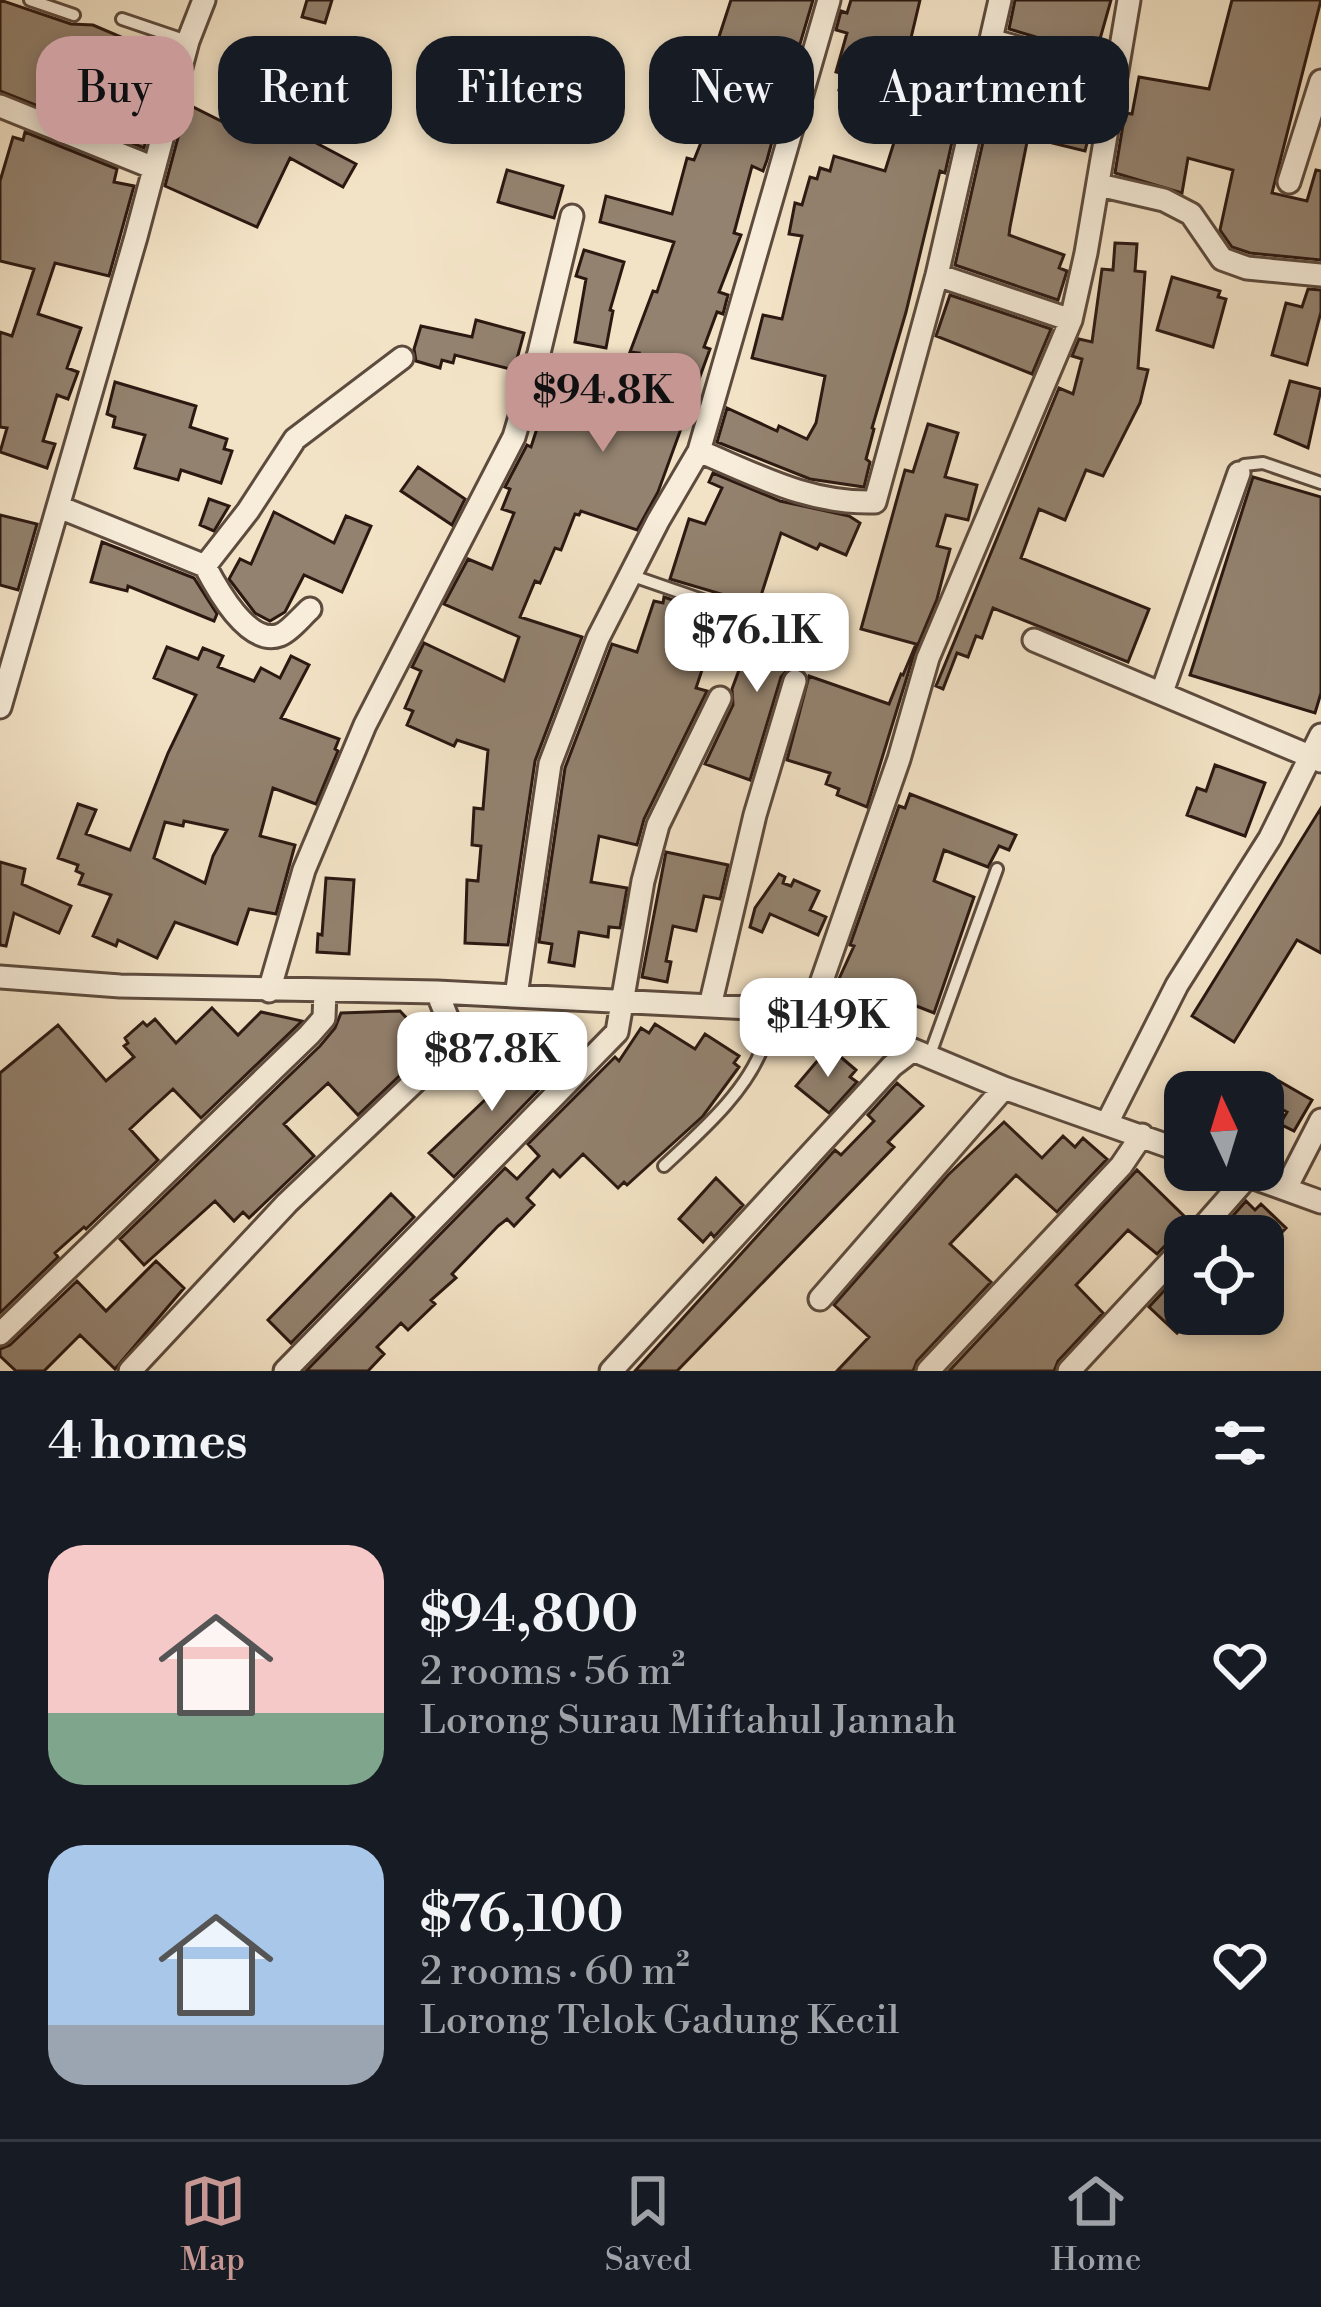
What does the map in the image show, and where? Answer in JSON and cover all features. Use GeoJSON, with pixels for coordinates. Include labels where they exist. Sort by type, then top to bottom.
{"type":"FeatureCollection","features":[{"type":"Feature","properties":{"kind":"street"},"geometry":{"type":"LineString","coordinates":[[190,36],[204,0]]}},
{"type":"Feature","properties":{"kind":"street"},"geometry":{"type":"LineString","coordinates":[[516,996],[550,764],[598,638],[699,451],[829,0]]}},
{"type":"Feature","properties":{"kind":"street"},"geometry":{"type":"LineString","coordinates":[[699,451],[814,499],[875,502],[937,275],[1000,0]]}},
{"type":"Feature","properties":{"kind":"street"},"geometry":{"type":"LineString","coordinates":[[809,1016],[899,760],[928,658],[1070,320],[1099,185],[1129,0]]}},
{"type":"Feature","properties":{"kind":"street"},"geometry":{"type":"LineString","coordinates":[[1288,182],[1321,80]]}},
{"type":"Feature","properties":{"kind":"street"},"geometry":{"type":"LineString","coordinates":[[2,113],[154,168]]}},
{"type":"Feature","properties":{"kind":"street"},"geometry":{"type":"LineString","coordinates":[[0,707],[160,144]]}},
{"type":"Feature","properties":{"kind":"street"},"geometry":{"type":"LineString","coordinates":[[1099,185],[1164,200],[1191,214],[1222,259],[1247,268],[1321,275]]}},
{"type":"Feature","properties":{"kind":"street"},"geometry":{"type":"LineString","coordinates":[[269,991],[304,870],[365,725],[514,437],[572,216]]}},
{"type":"Feature","properties":{"kind":"street"},"geometry":{"type":"LineString","coordinates":[[937,275],[1070,320]]}},
{"type":"Feature","properties":{"kind":"street"},"geometry":{"type":"LineString","coordinates":[[205,566],[295,439],[402,358]]}},
{"type":"Feature","properties":{"kind":"street"},"geometry":{"type":"LineString","coordinates":[[1162,692],[1239,473]]}},
{"type":"Feature","properties":{"kind":"street"},"geometry":{"type":"LineString","coordinates":[[59,507],[205,566],[231,611],[269,636],[281,634],[310,609]]}},
{"type":"Feature","properties":{"kind":"street"},"geometry":{"type":"LineString","coordinates":[[1034,640],[1317,759]]}},
{"type":"Feature","properties":{"kind":"street"},"geometry":{"type":"LineString","coordinates":[[710,1006],[755,814],[795,682]]}},
{"type":"Feature","properties":{"kind":"street"},"geometry":{"type":"LineString","coordinates":[[286,1371],[617,1032],[643,881],[658,825],[720,698]]}},
{"type":"Feature","properties":{"kind":"street"},"geometry":{"type":"LineString","coordinates":[[1107,1123],[1177,985],[1317,759],[1321,735]]}},
{"type":"Feature","properties":{"kind":"street"},"geometry":{"type":"LineString","coordinates":[[0,977],[764,1008],[809,1016],[921,1053],[1004,1088],[1164,1144]]}},
{"type":"Feature","properties":{"kind":"street"},"geometry":{"type":"LineString","coordinates":[[0,1334],[308,1035],[324,1018],[325,991]]}},
{"type":"Feature","properties":{"kind":"street"},"geometry":{"type":"LineString","coordinates":[[130,1371],[287,1203],[446,1052],[451,1027],[436,992]]}},
{"type":"Feature","properties":{"kind":"street"},"geometry":{"type":"LineString","coordinates":[[610,1371],[892,1066],[921,1053]]}},
{"type":"Feature","properties":{"kind":"street"},"geometry":{"type":"LineString","coordinates":[[820,1299],[1004,1088]]}},
{"type":"Feature","properties":{"kind":"street"},"geometry":{"type":"LineString","coordinates":[[1321,1120],[1286,1189],[1321,1202]]}},
{"type":"Feature","properties":{"kind":"street"},"geometry":{"type":"LineString","coordinates":[[928,1371],[1121,1166],[1142,1136]]}},
{"type":"Feature","properties":{"kind":"street"},"geometry":{"type":"LineString","coordinates":[[1070,1371],[1164,1269]]}},
{"type":"Feature","properties":{"kind":"lane"},"geometry":{"type":"LineString","coordinates":[[30,0],[74,15]]}},
{"type":"Feature","properties":{"kind":"lane"},"geometry":{"type":"LineString","coordinates":[[122,19],[173,36]]}},
{"type":"Feature","properties":{"kind":"lane"},"geometry":{"type":"LineString","coordinates":[[1239,473],[1244,465],[1256,462],[1321,482]]}},
{"type":"Feature","properties":{"kind":"lane"},"geometry":{"type":"LineString","coordinates":[[630,575],[749,616]]}},
{"type":"Feature","properties":{"kind":"lane"},"geometry":{"type":"LineString","coordinates":[[921,1053],[997,869]]}},
{"type":"Feature","properties":{"kind":"lane"},"geometry":{"type":"LineString","coordinates":[[664,1166],[745,1078],[762,1049],[764,1008]]}},
{"type":"Feature","properties":{"kind":"building"},"geometry":{"type":"Polygon","coordinates":[[[0,0],[119,36],[36,36],[36,105],[0,91],[0,0]]]}},
{"type":"Feature","properties":{"kind":"building"},"geometry":{"type":"Polygon","coordinates":[[[307,0],[332,0],[325,23],[302,17],[307,0]]]}},
{"type":"Feature","properties":{"kind":"building"},"geometry":{"type":"Polygon","coordinates":[[[731,0],[813,0],[802,36],[719,36],[731,0]]]}},
{"type":"Feature","properties":{"kind":"building"},"geometry":{"type":"Polygon","coordinates":[[[851,0],[920,0],[911,36],[846,36],[836,30],[841,11],[847,13],[851,0]]]}},
{"type":"Feature","properties":{"kind":"building"},"geometry":{"type":"Polygon","coordinates":[[[1015,0],[1111,0],[1101,36],[1033,36],[1009,29],[1015,0]]]}},
{"type":"Feature","properties":{"kind":"building"},"geometry":{"type":"Polygon","coordinates":[[[1232,0],[1321,0],[1272,193],[1307,201],[1316,170],[1321,171],[1321,260],[1232,247],[1220,230],[1233,170],[1188,158],[1182,193],[1115,173],[1120,144],[1129,144],[1129,114],[1139,77],[1209,89],[1232,0]]]}},
{"type":"Feature","properties":{"kind":"building"},"geometry":{"type":"Polygon","coordinates":[[[194,108],[218,120],[218,144],[318,144],[356,164],[343,187],[290,158],[257,227],[165,186],[176,144],[194,144],[194,108]]]}},
{"type":"Feature","properties":{"kind":"building"},"geometry":{"type":"Polygon","coordinates":[[[25,132],[36,136],[36,144],[55,144],[117,169],[114,182],[134,186],[109,276],[55,263],[38,314],[81,328],[67,368],[78,372],[68,399],[57,395],[43,441],[55,444],[47,468],[0,452],[7,428],[0,427],[0,332],[12,336],[34,269],[0,261],[0,181],[13,137],[23,140],[25,132]]]}},
{"type":"Feature","properties":{"kind":"building"},"geometry":{"type":"Polygon","coordinates":[[[700,144],[771,144],[763,171],[752,166],[734,233],[741,235],[719,292],[728,295],[723,314],[717,312],[704,347],[710,349],[658,492],[637,530],[581,511],[575,514],[561,550],[555,548],[520,617],[582,637],[535,761],[508,945],[465,943],[467,880],[478,881],[481,846],[472,845],[474,808],[483,809],[488,750],[457,740],[454,746],[407,725],[413,711],[405,708],[421,671],[412,667],[424,643],[504,681],[519,637],[444,604],[468,559],[492,569],[514,513],[502,509],[510,489],[505,487],[527,445],[531,447],[547,379],[562,384],[564,377],[600,389],[595,417],[605,420],[615,394],[624,396],[639,353],[630,352],[674,242],[600,222],[606,196],[672,214],[687,158],[694,160],[700,144]]]}},
{"type":"Feature","properties":{"kind":"building"},"geometry":{"type":"Polygon","coordinates":[[[894,144],[952,144],[945,173],[940,171],[872,428],[864,487],[810,479],[717,442],[727,408],[807,439],[816,423],[825,376],[752,358],[763,315],[782,319],[802,236],[789,234],[795,203],[802,205],[810,177],[817,179],[820,168],[830,171],[834,156],[885,171],[894,144]]]}},
{"type":"Feature","properties":{"kind":"building"},"geometry":{"type":"Polygon","coordinates":[[[983,144],[1027,144],[1009,235],[1064,255],[1059,268],[1067,271],[1058,300],[955,265],[983,144]]]}},
{"type":"Feature","properties":{"kind":"building"},"geometry":{"type":"Polygon","coordinates":[[[1056,144],[1087,144],[1085,151],[1056,144]]]}},
{"type":"Feature","properties":{"kind":"building"},"geometry":{"type":"Polygon","coordinates":[[[507,170],[563,186],[554,218],[498,202],[507,170]]]}},
{"type":"Feature","properties":{"kind":"building"},"geometry":{"type":"Polygon","coordinates":[[[1115,243],[1137,244],[1135,271],[1145,272],[1138,368],[1148,370],[1140,403],[1103,476],[1086,470],[1065,520],[1039,509],[1021,558],[1149,609],[1128,662],[993,608],[982,638],[976,636],[968,657],[957,653],[943,689],[936,686],[1059,388],[1073,394],[1082,359],[1072,356],[1079,339],[1092,342],[1102,269],[1113,270],[1115,243]]]}},
{"type":"Feature","properties":{"kind":"building"},"geometry":{"type":"Polygon","coordinates":[[[584,250],[624,262],[610,310],[606,348],[575,342],[586,279],[576,276],[584,250]]]}},
{"type":"Feature","properties":{"kind":"building"},"geometry":{"type":"Polygon","coordinates":[[[1172,277],[1220,291],[1218,297],[1226,299],[1213,347],[1157,330],[1172,277]]]}},
{"type":"Feature","properties":{"kind":"building"},"geometry":{"type":"Polygon","coordinates":[[[1308,289],[1321,290],[1321,312],[1307,365],[1272,355],[1286,303],[1302,307],[1308,289]]]}},
{"type":"Feature","properties":{"kind":"building"},"geometry":{"type":"Polygon","coordinates":[[[950,295],[1051,329],[1032,374],[936,336],[950,295]]]}},
{"type":"Feature","properties":{"kind":"building"},"geometry":{"type":"Polygon","coordinates":[[[476,320],[524,333],[514,370],[455,355],[453,363],[442,360],[440,368],[416,361],[414,349],[421,326],[472,337],[476,320]]]}},
{"type":"Feature","properties":{"kind":"building"},"geometry":{"type":"Polygon","coordinates":[[[1290,381],[1321,389],[1308,448],[1275,434],[1290,381]]]}},
{"type":"Feature","properties":{"kind":"building"},"geometry":{"type":"Polygon","coordinates":[[[115,382],[196,406],[190,427],[227,439],[224,449],[232,451],[221,483],[181,470],[178,480],[135,468],[145,435],[113,427],[115,417],[107,414],[115,382]]]}},
{"type":"Feature","properties":{"kind":"building"},"geometry":{"type":"Polygon","coordinates":[[[928,424],[958,433],[945,477],[977,485],[968,520],[946,515],[937,546],[950,549],[937,599],[914,654],[867,807],[837,795],[839,789],[826,784],[830,773],[787,760],[809,676],[889,704],[903,675],[916,644],[861,629],[905,470],[913,472],[928,424]]]}},
{"type":"Feature","properties":{"kind":"building"},"geometry":{"type":"Polygon","coordinates":[[[418,467],[465,499],[452,525],[401,491],[418,467]]]}},
{"type":"Feature","properties":{"kind":"building"},"geometry":{"type":"Polygon","coordinates":[[[713,473],[780,501],[849,516],[860,523],[846,555],[820,544],[817,549],[781,533],[758,605],[670,579],[689,519],[705,524],[722,488],[709,482],[713,473]]]}},
{"type":"Feature","properties":{"kind":"building"},"geometry":{"type":"Polygon","coordinates":[[[1253,477],[1321,497],[1321,693],[1315,713],[1190,675],[1253,477]]]}},
{"type":"Feature","properties":{"kind":"building"},"geometry":{"type":"Polygon","coordinates":[[[209,499],[229,506],[214,531],[200,525],[209,499]]]}},
{"type":"Feature","properties":{"kind":"building"},"geometry":{"type":"Polygon","coordinates":[[[274,512],[334,543],[346,516],[371,526],[342,592],[304,575],[285,612],[270,621],[255,613],[229,579],[240,559],[251,564],[274,512]]]}},
{"type":"Feature","properties":{"kind":"building"},"geometry":{"type":"Polygon","coordinates":[[[0,515],[37,524],[18,590],[0,585],[0,515]]]}},
{"type":"Feature","properties":{"kind":"building"},"geometry":{"type":"Polygon","coordinates":[[[102,542],[194,578],[217,614],[214,621],[128,586],[127,591],[91,582],[102,542]]]}},
{"type":"Feature","properties":{"kind":"building"},"geometry":{"type":"Polygon","coordinates":[[[664,597],[720,616],[696,688],[707,691],[644,819],[637,845],[599,836],[591,882],[627,888],[620,928],[609,927],[608,937],[579,932],[574,966],[549,962],[552,944],[539,942],[565,768],[612,644],[637,652],[654,601],[663,603],[664,597]]]}},
{"type":"Feature","properties":{"kind":"building"},"geometry":{"type":"Polygon","coordinates":[[[762,611],[786,617],[784,626],[809,632],[800,667],[790,667],[781,677],[750,780],[705,764],[733,705],[732,689],[742,662],[749,665],[762,611]]]}},
{"type":"Feature","properties":{"kind":"building"},"geometry":{"type":"Polygon","coordinates":[[[167,647],[198,659],[203,648],[223,656],[218,667],[254,681],[261,668],[280,678],[291,656],[309,665],[281,718],[339,739],[316,804],[273,788],[260,836],[295,845],[276,914],[249,909],[237,944],[175,922],[157,958],[118,940],[116,946],[93,936],[111,895],[79,884],[83,874],[76,871],[78,865],[58,858],[78,804],[96,810],[86,834],[130,850],[196,695],[154,678],[167,647]],[[165,822],[154,858],[205,883],[227,830],[165,822]]]}},
{"type":"Feature","properties":{"kind":"building"},"geometry":{"type":"Polygon","coordinates":[[[1215,765],[1265,783],[1245,836],[1187,815],[1197,788],[1206,791],[1215,765]]]}},
{"type":"Feature","properties":{"kind":"building"},"geometry":{"type":"Polygon","coordinates":[[[910,794],[1016,835],[1009,850],[999,846],[988,867],[944,850],[934,881],[974,897],[934,1013],[891,996],[886,1006],[838,981],[899,806],[905,808],[910,794]]]}},
{"type":"Feature","properties":{"kind":"building"},"geometry":{"type":"Polygon","coordinates":[[[1321,808],[1321,953],[1297,940],[1234,1042],[1192,1016],[1321,808]]]}},
{"type":"Feature","properties":{"kind":"building"},"geometry":{"type":"Polygon","coordinates":[[[666,852],[728,865],[720,899],[704,896],[696,931],[673,926],[667,982],[642,977],[666,852]]]}},
{"type":"Feature","properties":{"kind":"building"},"geometry":{"type":"Polygon","coordinates":[[[0,862],[25,869],[22,884],[71,906],[59,933],[14,913],[6,946],[0,945],[0,862]]]}},
{"type":"Feature","properties":{"kind":"building"},"geometry":{"type":"Polygon","coordinates":[[[779,874],[785,877],[783,883],[791,886],[794,880],[819,891],[810,910],[826,917],[818,935],[770,914],[762,932],[750,927],[755,908],[779,874]]]}},
{"type":"Feature","properties":{"kind":"building"},"geometry":{"type":"Polygon","coordinates":[[[326,878],[354,880],[349,954],[317,952],[326,878]]]}},
{"type":"Feature","properties":{"kind":"building"},"geometry":{"type":"Polygon","coordinates":[[[212,1008],[238,1035],[261,1012],[302,1021],[201,1118],[173,1089],[130,1129],[158,1160],[55,1253],[58,1257],[0,1313],[0,1073],[58,1025],[106,1081],[134,1057],[124,1046],[125,1038],[143,1022],[147,1026],[155,1019],[176,1043],[212,1008]]]}},
{"type":"Feature","properties":{"kind":"building"},"geometry":{"type":"Polygon","coordinates":[[[400,1011],[432,1045],[358,1115],[328,1083],[284,1124],[314,1156],[249,1218],[243,1212],[234,1221],[215,1201],[144,1265],[120,1239],[320,1046],[341,1013],[400,1011]]]}},
{"type":"Feature","properties":{"kind":"building"},"geometry":{"type":"Polygon","coordinates":[[[655,1024],[695,1049],[705,1034],[739,1056],[734,1063],[739,1067],[703,1116],[627,1185],[624,1182],[618,1188],[583,1154],[560,1177],[553,1170],[527,1198],[534,1205],[514,1226],[507,1219],[498,1226],[452,1274],[456,1278],[431,1300],[435,1304],[408,1330],[401,1323],[377,1347],[384,1354],[368,1371],[306,1371],[505,1168],[517,1179],[539,1156],[528,1144],[615,1057],[619,1061],[641,1028],[649,1033],[655,1024]]]}},
{"type":"Feature","properties":{"kind":"building"},"geometry":{"type":"Polygon","coordinates":[[[829,1047],[856,1070],[850,1077],[857,1082],[829,1113],[796,1086],[829,1047]]]}},
{"type":"Feature","properties":{"kind":"building"},"geometry":{"type":"Polygon","coordinates":[[[533,1048],[545,1060],[540,1065],[552,1076],[454,1177],[429,1153],[533,1048]]]}},
{"type":"Feature","properties":{"kind":"building"},"geometry":{"type":"Polygon","coordinates":[[[897,1083],[923,1106],[888,1142],[894,1147],[677,1371],[635,1371],[835,1150],[841,1155],[874,1121],[868,1115],[897,1083]]]}},
{"type":"Feature","properties":{"kind":"building"},"geometry":{"type":"Polygon","coordinates":[[[1284,1084],[1312,1100],[1294,1131],[1284,1126],[1284,1084]]]}},
{"type":"Feature","properties":{"kind":"building"},"geometry":{"type":"Polygon","coordinates":[[[1004,1122],[1042,1158],[1063,1136],[1075,1147],[1083,1138],[1107,1159],[1057,1212],[1016,1175],[950,1244],[991,1282],[913,1371],[837,1371],[869,1337],[834,1305],[948,1175],[1004,1122]]]}},
{"type":"Feature","properties":{"kind":"building"},"geometry":{"type":"Polygon","coordinates":[[[1137,1170],[1183,1215],[1164,1215],[1164,1247],[1157,1254],[1128,1230],[1076,1285],[1103,1313],[1054,1371],[949,1371],[1137,1170]]]}},
{"type":"Feature","properties":{"kind":"building"},"geometry":{"type":"Polygon","coordinates":[[[716,1178],[743,1205],[714,1237],[711,1233],[703,1242],[679,1219],[716,1178]]]}},
{"type":"Feature","properties":{"kind":"building"},"geometry":{"type":"Polygon","coordinates":[[[391,1194],[414,1217],[291,1343],[268,1320],[391,1194]]]}},
{"type":"Feature","properties":{"kind":"building"},"geometry":{"type":"Polygon","coordinates":[[[1246,1201],[1255,1210],[1261,1204],[1272,1215],[1234,1215],[1246,1201]]]}},
{"type":"Feature","properties":{"kind":"building"},"geometry":{"type":"Polygon","coordinates":[[[156,1261],[184,1288],[115,1369],[80,1335],[44,1371],[16,1371],[0,1356],[0,1349],[10,1345],[77,1281],[106,1311],[156,1261]]]}},
{"type":"Feature","properties":{"kind":"building"},"geometry":{"type":"Polygon","coordinates":[[[1164,1291],[1164,1321],[1149,1307],[1164,1291]]]}}]}
